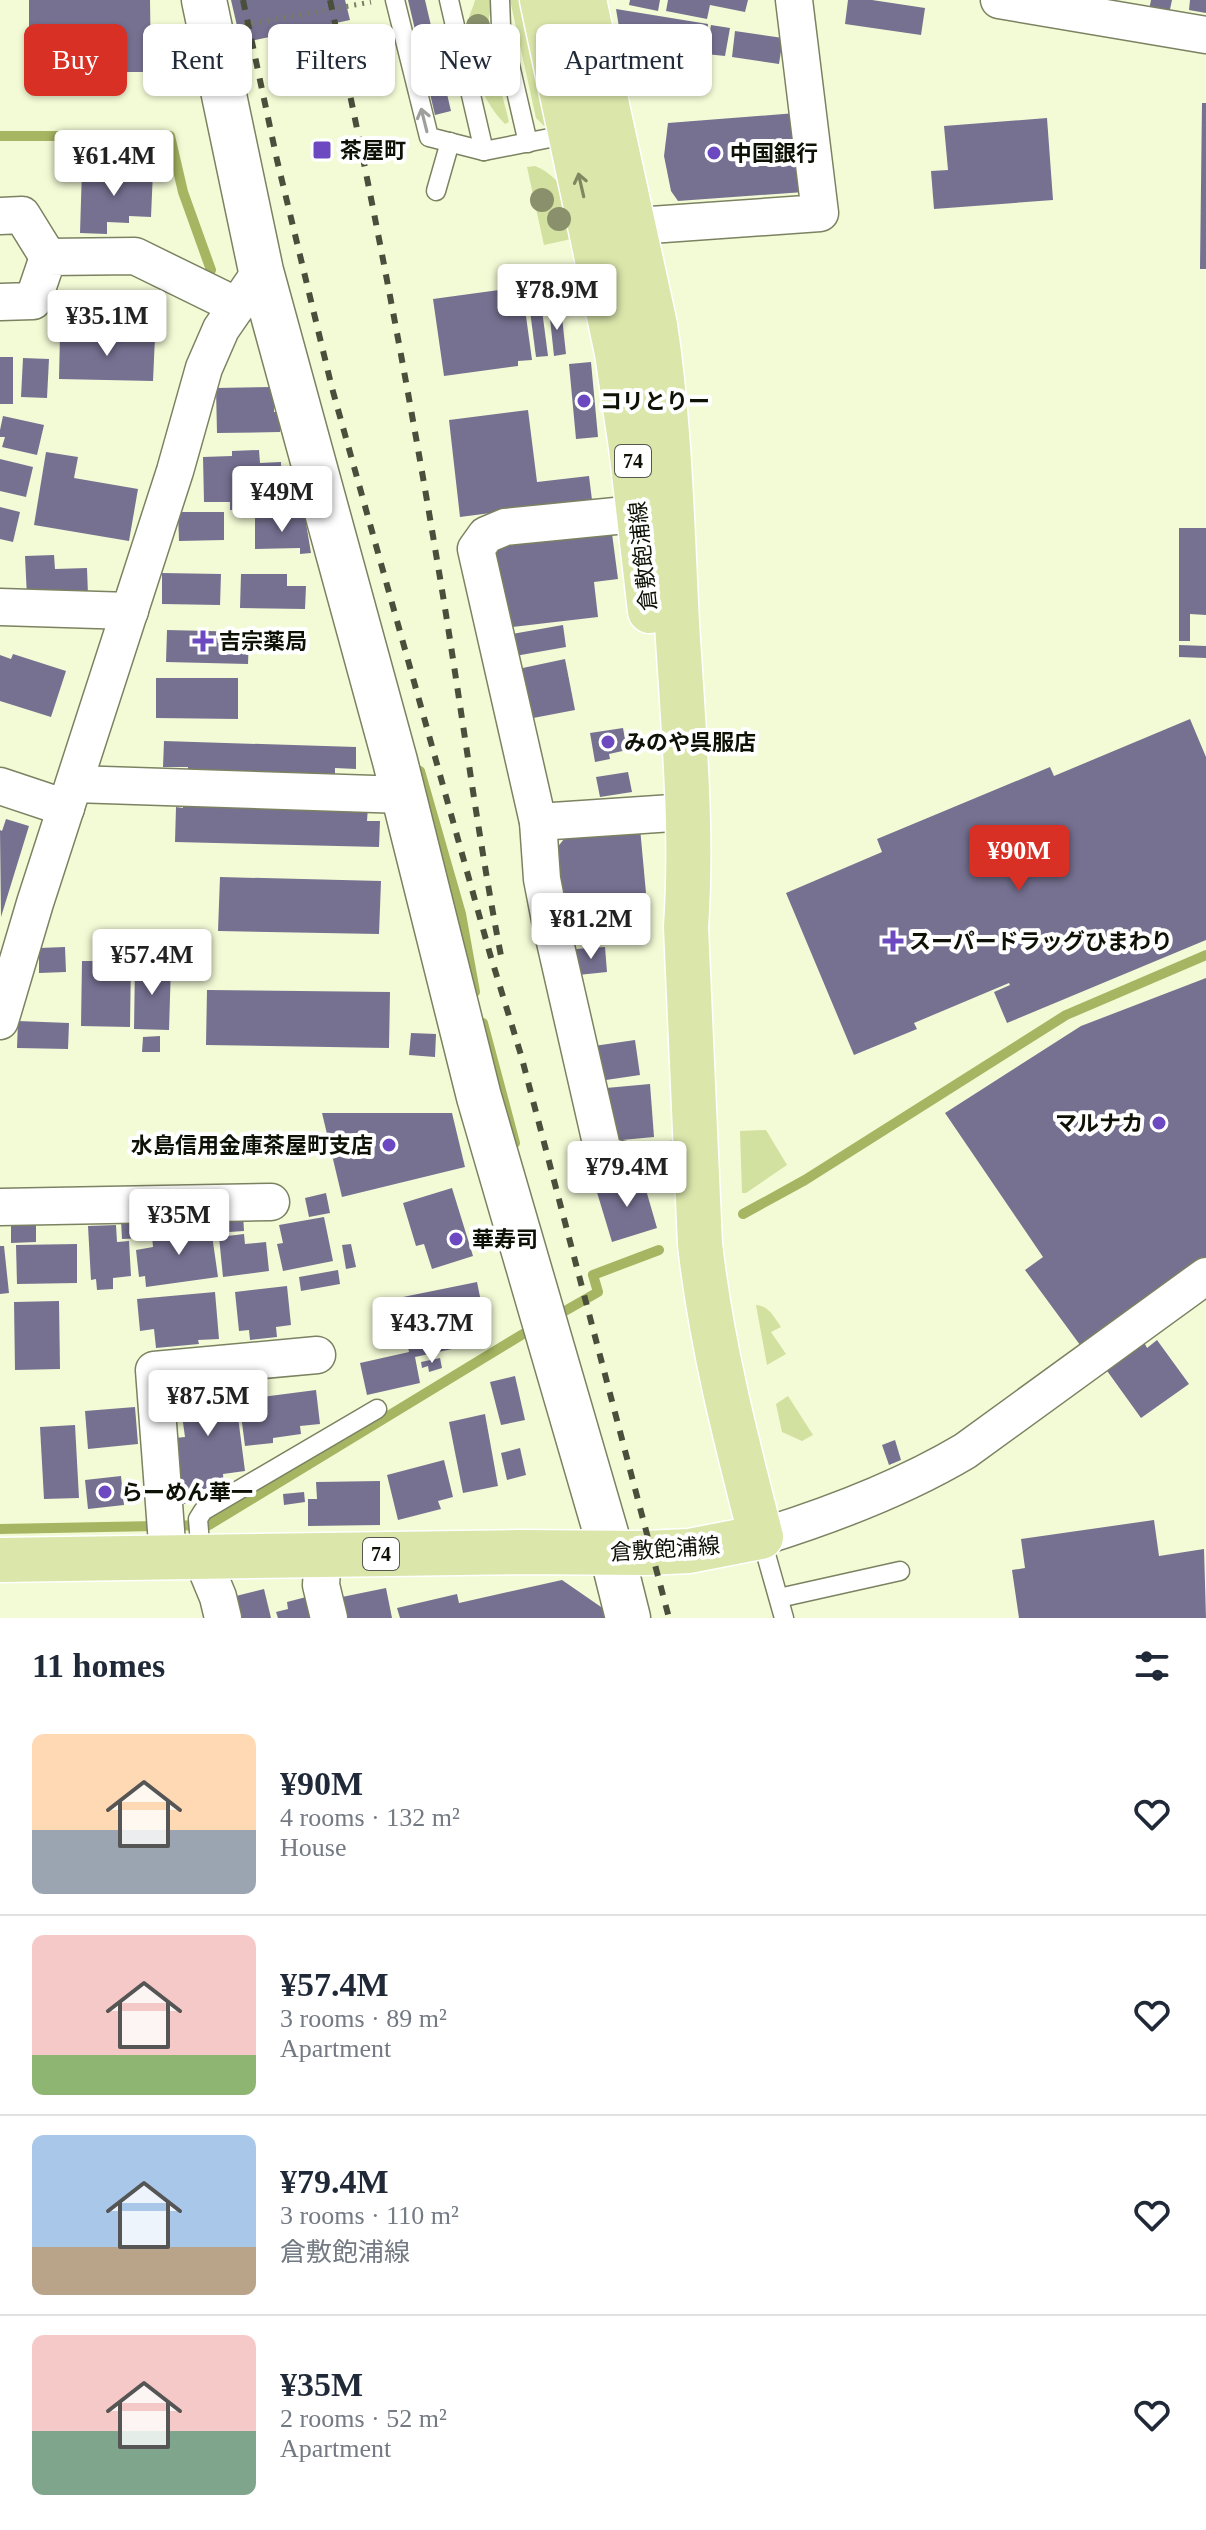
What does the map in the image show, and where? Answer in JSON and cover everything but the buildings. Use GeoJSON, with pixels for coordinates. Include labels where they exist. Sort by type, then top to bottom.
{"type":"FeatureCollection","features":[{"type":"Feature","properties":{"kind":"main road","name":"倉敷飽浦線"},"geometry":{"type":"LineString","coordinates":[[542,0],[547,24]]}},
{"type":"Feature","properties":{"kind":"main road"},"geometry":{"type":"LineString","coordinates":[[556,0],[559,24]]}},
{"type":"Feature","properties":{"kind":"main road"},"geometry":{"type":"LineString","coordinates":[[549,138],[583,115],[585,67],[570,0]]}},
{"type":"Feature","properties":{"kind":"main road","name":"倉敷飽浦線"},"geometry":{"type":"LineString","coordinates":[[584,0],[613,227],[617,353],[654,511],[648,597],[679,813]]}},
{"type":"Feature","properties":{"kind":"main road","name":"倉敷飽浦線"},"geometry":{"type":"LineString","coordinates":[[0,1560],[183,1537],[323,1555],[689,1551],[761,1537],[737,1444],[705,1290],[695,1159],[686,927],[678,886],[679,813],[654,511],[634,357],[646,331],[655,325],[613,227],[549,138],[554,96]]}},
{"type":"Feature","properties":{"kind":"street"},"geometry":{"type":"LineString","coordinates":[[613,227],[820,213],[794,0]]}},
{"type":"Feature","properties":{"kind":"street"},"geometry":{"type":"LineString","coordinates":[[999,0],[1206,35]]}},
{"type":"Feature","properties":{"kind":"street"},"geometry":{"type":"LineString","coordinates":[[218,14],[249,289],[404,795],[479,1097],[628,1618]]}},
{"type":"Feature","properties":{"kind":"street"},"geometry":{"type":"LineString","coordinates":[[0,216],[22,215],[48,257]]}},
{"type":"Feature","properties":{"kind":"street"},"geometry":{"type":"LineString","coordinates":[[48,257],[135,256],[249,289]]}},
{"type":"Feature","properties":{"kind":"street"},"geometry":{"type":"LineString","coordinates":[[0,302],[33,301],[48,257]]}},
{"type":"Feature","properties":{"kind":"street"},"geometry":{"type":"LineString","coordinates":[[0,1021],[70,796],[119,611],[204,368],[221,329],[249,289]]}},
{"type":"Feature","properties":{"kind":"street"},"geometry":{"type":"LineString","coordinates":[[654,511],[505,527],[486,535],[476,549],[538,822],[542,879],[550,920],[603,1152],[614,1159],[628,1162],[695,1159]]}},
{"type":"Feature","properties":{"kind":"street"},"geometry":{"type":"LineString","coordinates":[[0,607],[119,611]]}},
{"type":"Feature","properties":{"kind":"street"},"geometry":{"type":"LineString","coordinates":[[0,786],[70,796],[404,795]]}},
{"type":"Feature","properties":{"kind":"street"},"geometry":{"type":"LineString","coordinates":[[538,822],[679,813]]}},
{"type":"Feature","properties":{"kind":"street"},"geometry":{"type":"LineString","coordinates":[[0,1207],[271,1202]]}},
{"type":"Feature","properties":{"kind":"street"},"geometry":{"type":"LineString","coordinates":[[761,1537],[858,1504],[928,1473],[965,1451],[1206,1276]]}},
{"type":"Feature","properties":{"kind":"street"},"geometry":{"type":"LineString","coordinates":[[223,1618],[218,1597],[183,1537],[154,1370],[317,1355]]}},
{"type":"Feature","properties":{"kind":"street"},"geometry":{"type":"LineString","coordinates":[[323,1555],[321,1585],[329,1618]]}},
{"type":"Feature","properties":{"kind":"lane"},"geometry":{"type":"LineString","coordinates":[[395,0],[429,137],[484,151],[549,138],[501,26],[500,0]]}},
{"type":"Feature","properties":{"kind":"lane"},"geometry":{"type":"LineString","coordinates":[[449,0],[484,151]]}},
{"type":"Feature","properties":{"kind":"lane"},"geometry":{"type":"LineString","coordinates":[[436,191],[450,142]]}},
{"type":"Feature","properties":{"kind":"lane"},"geometry":{"type":"LineString","coordinates":[[183,1537],[203,1511],[377,1409]]}},
{"type":"Feature","properties":{"kind":"lane"},"geometry":{"type":"LineString","coordinates":[[761,1537],[784,1618]]}},
{"type":"Feature","properties":{"kind":"lane"},"geometry":{"type":"LineString","coordinates":[[779,1598],[900,1571]]}},
{"type":"Feature","properties":{"kind":"path"},"geometry":{"type":"LineString","coordinates":[[218,14],[371,2]]}},
{"type":"Feature","properties":{"kind":"green space"},"geometry":{"type":"Polygon","coordinates":[[[475,0],[493,0],[488,24],[469,24],[475,0]]]}},
{"type":"Feature","properties":{"kind":"green space"},"geometry":{"type":"Polygon","coordinates":[[[510,0],[533,0],[536,24],[536,96],[547,96],[551,124],[544,126],[536,118],[520,45],[520,24],[515,24],[510,0]]]}},
{"type":"Feature","properties":{"kind":"green space"},"geometry":{"type":"Polygon","coordinates":[[[485,96],[502,96],[509,122],[505,124],[485,96]]]}},
{"type":"Feature","properties":{"kind":"green space"},"geometry":{"type":"Polygon","coordinates":[[[535,166],[561,186],[585,236],[544,245],[527,167],[535,166]]]}},
{"type":"Feature","properties":{"kind":"green space"},"geometry":{"type":"Polygon","coordinates":[[[766,1130],[787,1165],[742,1193],[740,1131],[766,1130]]]}},
{"type":"Feature","properties":{"kind":"green space"},"geometry":{"type":"Polygon","coordinates":[[[756,1305],[768,1310],[781,1327],[771,1332],[786,1354],[767,1365],[756,1305]]]}},
{"type":"Feature","properties":{"kind":"green space"},"geometry":{"type":"Polygon","coordinates":[[[788,1396],[813,1435],[802,1441],[782,1432],[776,1404],[788,1396]]]}},
{"type":"Feature","properties":{"kind":"waterway"},"geometry":{"type":"LineString","coordinates":[[0,136],[170,136],[183,192],[211,270]]}},
{"type":"Feature","properties":{"kind":"waterway"},"geometry":{"type":"LineString","coordinates":[[420,771],[461,914],[475,992]]}},
{"type":"Feature","properties":{"kind":"waterway"},"geometry":{"type":"LineString","coordinates":[[743,1214],[805,1180],[1066,1015],[1206,955]]}},
{"type":"Feature","properties":{"kind":"waterway"},"geometry":{"type":"LineString","coordinates":[[483,1023],[515,1143]]}},
{"type":"Feature","properties":{"kind":"waterway"},"geometry":{"type":"LineString","coordinates":[[558,1315],[598,1292],[593,1275],[659,1250]]}},
{"type":"Feature","properties":{"kind":"waterway"},"geometry":{"type":"LineString","coordinates":[[0,1529],[209,1525],[528,1331]]}},
{"type":"Feature","properties":{"kind":"railway"},"geometry":{"type":"LineString","coordinates":[[243,0],[277,160],[332,388],[521,1055],[669,1618]]}},
{"type":"Feature","properties":{"kind":"railway"},"geometry":{"type":"LineString","coordinates":[[330,0],[413,420],[502,961]]}},
{"type":"Feature","properties":{"kind":"place","name":"茶屋町"},"geometry":{"type":"Point","coordinates":[322,150]}},
{"type":"Feature","properties":{"kind":"place","name":"中国銀行"},"geometry":{"type":"Point","coordinates":[714,153]}},
{"type":"Feature","properties":{"kind":"place","name":"コリとりー"},"geometry":{"type":"Point","coordinates":[584,401]}},
{"type":"Feature","properties":{"kind":"place","name":"吉宗薬局"},"geometry":{"type":"Point","coordinates":[203,641]}},
{"type":"Feature","properties":{"kind":"place","name":"みのや呉服店"},"geometry":{"type":"Point","coordinates":[608,742]}},
{"type":"Feature","properties":{"kind":"place","name":"スーパードラッグひまわり"},"geometry":{"type":"Point","coordinates":[893,941]}},
{"type":"Feature","properties":{"kind":"place","name":"マルナカ"},"geometry":{"type":"Point","coordinates":[1159,1123]}},
{"type":"Feature","properties":{"kind":"place","name":"水島信用金庫茶屋町支店"},"geometry":{"type":"Point","coordinates":[389,1145]}},
{"type":"Feature","properties":{"kind":"place","name":"華寿司"},"geometry":{"type":"Point","coordinates":[456,1239]}},
{"type":"Feature","properties":{"kind":"place","name":"らーめん華一"},"geometry":{"type":"Point","coordinates":[105,1492]}}]}
